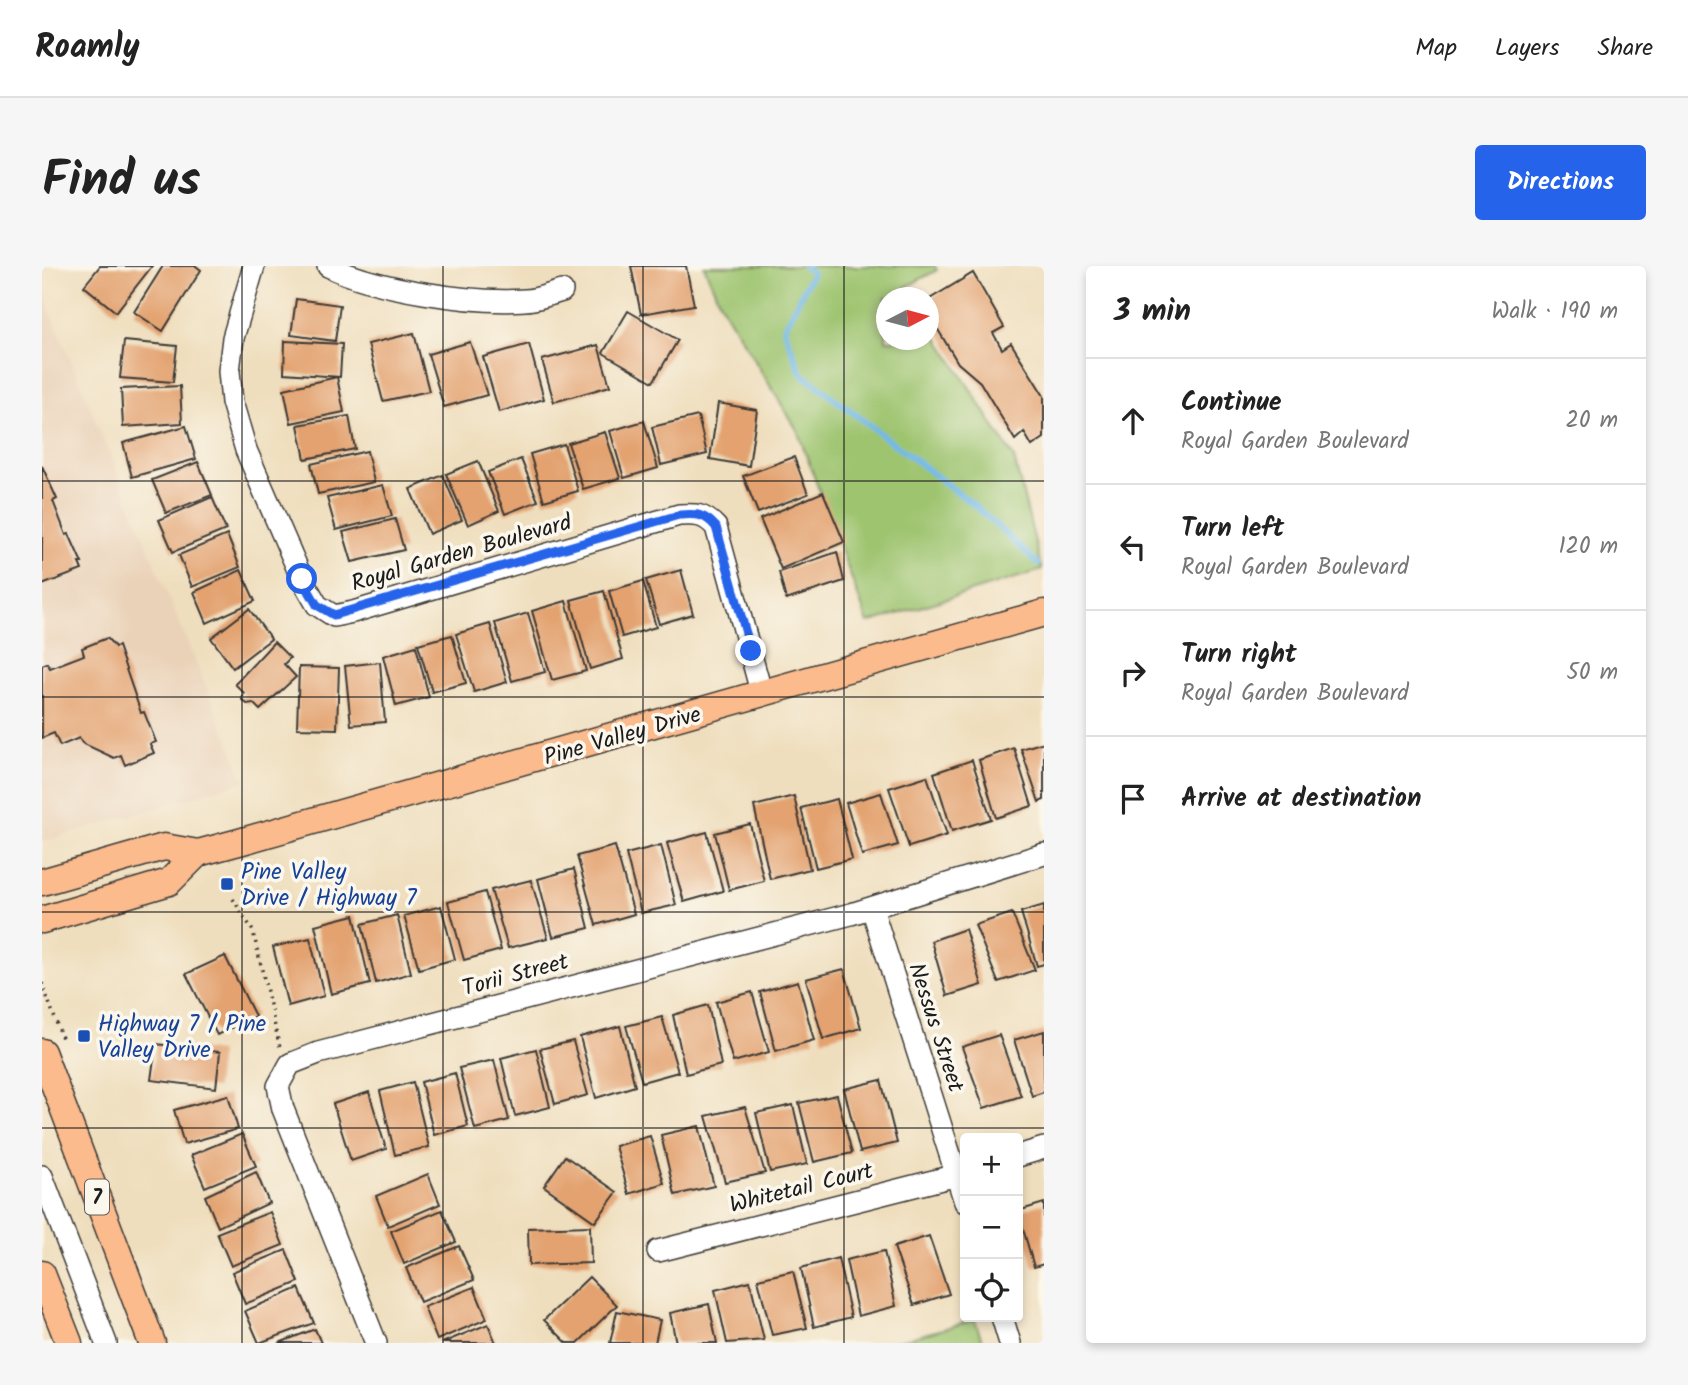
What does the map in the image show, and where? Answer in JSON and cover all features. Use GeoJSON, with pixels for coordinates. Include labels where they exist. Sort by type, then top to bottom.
{"type":"FeatureCollection","features":[{"type":"Feature","properties":{"kind":"main road","name":"Pine Valley Drive"},"geometry":{"type":"LineString","coordinates":[[42,882],[164,847],[198,853],[1044,613]]}},
{"type":"Feature","properties":{"kind":"main road","name":"Pine Valley Drive"},"geometry":{"type":"LineString","coordinates":[[42,920],[169,882],[198,853]]}},
{"type":"Feature","properties":{"kind":"main road","name":"7"},"geometry":{"type":"LineString","coordinates":[[42,1052],[152,1343]]}},
{"type":"Feature","properties":{"kind":"main road"},"geometry":{"type":"LineString","coordinates":[[42,1274],[69,1343]]}},
{"type":"Feature","properties":{"kind":"street","name":"Royal Garden Boulevard"},"geometry":{"type":"LineString","coordinates":[[254,266],[233,338],[229,371],[232,402],[246,450],[302,579],[317,605],[334,615],[353,612],[679,515],[697,514],[706,516],[716,527],[762,695]]}},
{"type":"Feature","properties":{"kind":"street"},"geometry":{"type":"LineString","coordinates":[[328,266],[388,285],[474,299],[526,300],[562,291]]}},
{"type":"Feature","properties":{"kind":"street","name":"Torii Street"},"geometry":{"type":"LineString","coordinates":[[376,1343],[283,1109],[278,1086],[290,1064],[331,1049],[872,908],[1044,854]]}},
{"type":"Feature","properties":{"kind":"street","name":"Nessus Street"},"geometry":{"type":"LineString","coordinates":[[872,908],[960,1171]]}},
{"type":"Feature","properties":{"kind":"street"},"geometry":{"type":"LineString","coordinates":[[1023,1154],[1044,1148]]}},
{"type":"Feature","properties":{"kind":"street","name":"Whitetail Court"},"geometry":{"type":"LineString","coordinates":[[658,1251],[960,1174]]}},
{"type":"Feature","properties":{"kind":"street"},"geometry":{"type":"LineString","coordinates":[[42,1175],[106,1343]]}},
{"type":"Feature","properties":{"kind":"street"},"geometry":{"type":"LineString","coordinates":[[1004,1322],[1010,1343]]}},
{"type":"Feature","properties":{"kind":"path"},"geometry":{"type":"LineString","coordinates":[[233,899],[253,931],[280,1048]]}},
{"type":"Feature","properties":{"kind":"shaded area"},"geometry":{"type":"Polygon","coordinates":[[[42,291],[245,781],[42,842],[42,291]]]}},
{"type":"Feature","properties":{"kind":"green space"},"geometry":{"type":"Polygon","coordinates":[[[704,266],[935,266],[937,270],[906,287],[876,287],[876,350],[939,350],[939,340],[1014,458],[1042,570],[868,623],[797,430],[721,305],[704,266]]]}},
{"type":"Feature","properties":{"kind":"green space"},"geometry":{"type":"Polygon","coordinates":[[[976,1322],[983,1343],[892,1343],[976,1322]]]}},
{"type":"Feature","properties":{"kind":"building"},"geometry":{"type":"Polygon","coordinates":[[[100,266],[152,266],[116,312],[84,286],[100,266]]]}},
{"type":"Feature","properties":{"kind":"building"},"geometry":{"type":"Polygon","coordinates":[[[163,266],[196,266],[201,270],[163,331],[134,312],[163,266]]]}},
{"type":"Feature","properties":{"kind":"building"},"geometry":{"type":"Polygon","coordinates":[[[631,266],[686,266],[694,305],[641,314],[631,266]]]}},
{"type":"Feature","properties":{"kind":"building"},"geometry":{"type":"Polygon","coordinates":[[[973,273],[1004,327],[993,333],[1002,349],[1011,343],[1044,396],[1044,438],[1032,446],[1024,432],[1015,440],[980,382],[958,363],[939,331],[939,293],[973,273]]]}},
{"type":"Feature","properties":{"kind":"building"},"geometry":{"type":"Polygon","coordinates":[[[296,299],[340,305],[335,341],[291,335],[296,299]]]}},
{"type":"Feature","properties":{"kind":"building"},"geometry":{"type":"Polygon","coordinates":[[[628,311],[678,340],[653,382],[603,353],[628,311]]]}},
{"type":"Feature","properties":{"kind":"building"},"geometry":{"type":"Polygon","coordinates":[[[414,333],[429,391],[383,401],[368,344],[414,333]]]}},
{"type":"Feature","properties":{"kind":"building"},"geometry":{"type":"Polygon","coordinates":[[[124,341],[177,346],[173,382],[120,378],[124,341]]]}},
{"type":"Feature","properties":{"kind":"building"},"geometry":{"type":"Polygon","coordinates":[[[285,341],[342,344],[340,377],[284,373],[285,341]]]}},
{"type":"Feature","properties":{"kind":"building"},"geometry":{"type":"Polygon","coordinates":[[[470,342],[487,395],[444,407],[428,354],[470,342]]]}},
{"type":"Feature","properties":{"kind":"building"},"geometry":{"type":"Polygon","coordinates":[[[529,344],[544,399],[499,412],[483,357],[529,344]]]}},
{"type":"Feature","properties":{"kind":"building"},"geometry":{"type":"Polygon","coordinates":[[[598,345],[610,386],[554,402],[542,360],[598,345]]]}},
{"type":"Feature","properties":{"kind":"building"},"geometry":{"type":"Polygon","coordinates":[[[337,377],[344,412],[291,423],[284,389],[337,377]]]}},
{"type":"Feature","properties":{"kind":"building"},"geometry":{"type":"Polygon","coordinates":[[[180,386],[182,423],[123,427],[121,389],[180,386]]]}},
{"type":"Feature","properties":{"kind":"building"},"geometry":{"type":"Polygon","coordinates":[[[718,403],[757,410],[749,466],[710,459],[718,403]]]}},
{"type":"Feature","properties":{"kind":"building"},"geometry":{"type":"Polygon","coordinates":[[[349,416],[355,449],[305,459],[298,425],[349,416]]]}},
{"type":"Feature","properties":{"kind":"building"},"geometry":{"type":"Polygon","coordinates":[[[698,416],[707,454],[661,465],[652,427],[698,416]]]}},
{"type":"Feature","properties":{"kind":"building"},"geometry":{"type":"Polygon","coordinates":[[[644,421],[658,468],[624,478],[610,431],[644,421]]]}},
{"type":"Feature","properties":{"kind":"building"},"geometry":{"type":"Polygon","coordinates":[[[186,426],[196,459],[132,477],[123,443],[186,426]]]}},
{"type":"Feature","properties":{"kind":"building"},"geometry":{"type":"Polygon","coordinates":[[[605,432],[620,478],[583,489],[568,443],[605,432]]]}},
{"type":"Feature","properties":{"kind":"building"},"geometry":{"type":"Polygon","coordinates":[[[564,444],[578,491],[544,501],[530,454],[564,444]]]}},
{"type":"Feature","properties":{"kind":"building"},"geometry":{"type":"Polygon","coordinates":[[[367,451],[374,482],[318,494],[311,464],[367,451]]]}},
{"type":"Feature","properties":{"kind":"building"},"geometry":{"type":"Polygon","coordinates":[[[794,457],[808,494],[758,513],[743,476],[794,457]]]}},
{"type":"Feature","properties":{"kind":"building"},"geometry":{"type":"Polygon","coordinates":[[[521,459],[538,501],[505,514],[488,472],[521,459]]]}},
{"type":"Feature","properties":{"kind":"building"},"geometry":{"type":"Polygon","coordinates":[[[478,461],[499,511],[468,525],[446,474],[478,461]]]}},
{"type":"Feature","properties":{"kind":"building"},"geometry":{"type":"Polygon","coordinates":[[[198,462],[212,495],[166,513],[152,480],[198,462]]]}},
{"type":"Feature","properties":{"kind":"building"},"geometry":{"type":"Polygon","coordinates":[[[42,466],[57,499],[53,501],[66,535],[69,534],[82,563],[79,563],[82,570],[42,585],[42,466]]]}},
{"type":"Feature","properties":{"kind":"building"},"geometry":{"type":"Polygon","coordinates":[[[443,475],[462,520],[429,534],[410,489],[443,475]]]}},
{"type":"Feature","properties":{"kind":"building"},"geometry":{"type":"Polygon","coordinates":[[[383,485],[392,516],[336,530],[327,498],[383,485]]]}},
{"type":"Feature","properties":{"kind":"building"},"geometry":{"type":"Polygon","coordinates":[[[823,492],[844,542],[781,569],[760,519],[823,492]]]}},
{"type":"Feature","properties":{"kind":"building"},"geometry":{"type":"Polygon","coordinates":[[[212,497],[226,530],[173,552],[159,520],[212,497]]]}},
{"type":"Feature","properties":{"kind":"building"},"geometry":{"type":"Polygon","coordinates":[[[395,519],[404,550],[352,562],[343,532],[395,519]]]}},
{"type":"Feature","properties":{"kind":"building"},"geometry":{"type":"Polygon","coordinates":[[[227,535],[240,567],[192,587],[179,555],[227,535]]]}},
{"type":"Feature","properties":{"kind":"building"},"geometry":{"type":"Polygon","coordinates":[[[837,552],[844,581],[786,600],[779,572],[837,552]]]}},
{"type":"Feature","properties":{"kind":"building"},"geometry":{"type":"Polygon","coordinates":[[[241,570],[255,601],[207,623],[194,592],[241,570]]]}},
{"type":"Feature","properties":{"kind":"building"},"geometry":{"type":"Polygon","coordinates":[[[681,570],[693,614],[659,624],[646,580],[681,570]]]}},
{"type":"Feature","properties":{"kind":"building"},"geometry":{"type":"Polygon","coordinates":[[[643,581],[656,627],[622,637],[609,591],[643,581]]]}},
{"type":"Feature","properties":{"kind":"building"},"geometry":{"type":"Polygon","coordinates":[[[604,591],[623,659],[590,669],[571,600],[604,591]]]}},
{"type":"Feature","properties":{"kind":"building"},"geometry":{"type":"Polygon","coordinates":[[[566,601],[586,671],[552,680],[532,611],[566,601]]]}},
{"type":"Feature","properties":{"kind":"building"},"geometry":{"type":"Polygon","coordinates":[[[249,609],[271,639],[233,668],[211,638],[249,609]]]}},
{"type":"Feature","properties":{"kind":"building"},"geometry":{"type":"Polygon","coordinates":[[[528,613],[545,672],[512,681],[495,623],[528,613]]]}},
{"type":"Feature","properties":{"kind":"building"},"geometry":{"type":"Polygon","coordinates":[[[490,624],[507,682],[474,692],[456,634],[490,624]]]}},
{"type":"Feature","properties":{"kind":"building"},"geometry":{"type":"Polygon","coordinates":[[[452,635],[466,683],[432,692],[418,644],[452,635]]]}},
{"type":"Feature","properties":{"kind":"building"},"geometry":{"type":"Polygon","coordinates":[[[107,638],[115,647],[118,646],[141,713],[144,712],[156,742],[150,744],[154,753],[125,765],[121,755],[114,758],[82,743],[79,738],[60,746],[54,733],[42,738],[42,665],[47,663],[50,668],[84,655],[82,648],[107,638]]]}},
{"type":"Feature","properties":{"kind":"building"},"geometry":{"type":"Polygon","coordinates":[[[274,642],[290,658],[284,664],[296,677],[260,710],[253,703],[247,704],[242,700],[244,693],[235,684],[274,642]]]}},
{"type":"Feature","properties":{"kind":"building"},"geometry":{"type":"Polygon","coordinates":[[[416,646],[429,697],[396,706],[383,656],[416,646]]]}},
{"type":"Feature","properties":{"kind":"building"},"geometry":{"type":"Polygon","coordinates":[[[380,662],[385,722],[351,725],[345,666],[380,662]]]}},
{"type":"Feature","properties":{"kind":"building"},"geometry":{"type":"Polygon","coordinates":[[[299,667],[339,668],[337,729],[297,728],[299,667]]]}},
{"type":"Feature","properties":{"kind":"building"},"geometry":{"type":"Polygon","coordinates":[[[1044,742],[1044,800],[1039,802],[1021,749],[1044,742]]]}},
{"type":"Feature","properties":{"kind":"building"},"geometry":{"type":"Polygon","coordinates":[[[1014,748],[1032,806],[996,818],[979,760],[1014,748]]]}},
{"type":"Feature","properties":{"kind":"building"},"geometry":{"type":"Polygon","coordinates":[[[972,760],[991,819],[952,831],[934,773],[972,760]]]}},
{"type":"Feature","properties":{"kind":"building"},"geometry":{"type":"Polygon","coordinates":[[[927,776],[947,835],[909,847],[889,788],[927,776]]]}},
{"type":"Feature","properties":{"kind":"building"},"geometry":{"type":"Polygon","coordinates":[[[881,793],[898,845],[862,855],[846,803],[881,793]]]}},
{"type":"Feature","properties":{"kind":"building"},"geometry":{"type":"Polygon","coordinates":[[[794,796],[810,869],[770,879],[754,806],[794,796]]]}},
{"type":"Feature","properties":{"kind":"building"},"geometry":{"type":"Polygon","coordinates":[[[837,799],[852,859],[816,868],[801,808],[837,799]]]}},
{"type":"Feature","properties":{"kind":"building"},"geometry":{"type":"Polygon","coordinates":[[[750,824],[764,881],[729,890],[715,833],[750,824]]]}},
{"type":"Feature","properties":{"kind":"building"},"geometry":{"type":"Polygon","coordinates":[[[707,832],[723,891],[684,902],[667,843],[707,832]]]}},
{"type":"Feature","properties":{"kind":"building"},"geometry":{"type":"Polygon","coordinates":[[[661,845],[676,905],[641,913],[626,854],[661,845]]]}},
{"type":"Feature","properties":{"kind":"building"},"geometry":{"type":"Polygon","coordinates":[[[615,846],[634,914],[596,925],[577,856],[615,846]]]}},
{"type":"Feature","properties":{"kind":"building"},"geometry":{"type":"Polygon","coordinates":[[[574,869],[589,928],[553,937],[538,879],[574,869]]]}},
{"type":"Feature","properties":{"kind":"building"},"geometry":{"type":"Polygon","coordinates":[[[531,880],[548,938],[508,948],[491,890],[531,880]]]}},
{"type":"Feature","properties":{"kind":"building"},"geometry":{"type":"Polygon","coordinates":[[[485,892],[501,950],[464,960],[448,902],[485,892]]]}},
{"type":"Feature","properties":{"kind":"building"},"geometry":{"type":"Polygon","coordinates":[[[1044,905],[1044,964],[1037,966],[1021,912],[1044,905]]]}},
{"type":"Feature","properties":{"kind":"building"},"geometry":{"type":"Polygon","coordinates":[[[441,906],[455,959],[419,969],[404,916],[441,906]]]}},
{"type":"Feature","properties":{"kind":"building"},"geometry":{"type":"Polygon","coordinates":[[[1012,913],[1035,970],[998,982],[975,925],[1012,913]]]}},
{"type":"Feature","properties":{"kind":"building"},"geometry":{"type":"Polygon","coordinates":[[[354,915],[370,984],[331,994],[315,925],[354,915]]]}},
{"type":"Feature","properties":{"kind":"building"},"geometry":{"type":"Polygon","coordinates":[[[397,915],[411,973],[376,983],[362,924],[397,915]]]}},
{"type":"Feature","properties":{"kind":"building"},"geometry":{"type":"Polygon","coordinates":[[[965,929],[982,985],[947,996],[931,941],[965,929]]]}},
{"type":"Feature","properties":{"kind":"building"},"geometry":{"type":"Polygon","coordinates":[[[310,938],[324,996],[288,1006],[273,947],[310,938]]]}},
{"type":"Feature","properties":{"kind":"building"},"geometry":{"type":"Polygon","coordinates":[[[225,956],[255,1016],[217,1035],[186,974],[225,956]]]}},
{"type":"Feature","properties":{"kind":"building"},"geometry":{"type":"Polygon","coordinates":[[[844,969],[861,1028],[823,1039],[806,979],[844,969]]]}},
{"type":"Feature","properties":{"kind":"building"},"geometry":{"type":"Polygon","coordinates":[[[798,981],[814,1040],[776,1051],[760,992],[798,981]]]}},
{"type":"Feature","properties":{"kind":"building"},"geometry":{"type":"Polygon","coordinates":[[[752,992],[769,1052],[733,1062],[716,1002],[752,992]]]}},
{"type":"Feature","properties":{"kind":"building"},"geometry":{"type":"Polygon","coordinates":[[[708,1005],[721,1065],[686,1074],[673,1015],[708,1005]]]}},
{"type":"Feature","properties":{"kind":"building"},"geometry":{"type":"Polygon","coordinates":[[[662,1017],[678,1072],[642,1082],[626,1026],[662,1017]]]}},
{"type":"Feature","properties":{"kind":"building"},"geometry":{"type":"Polygon","coordinates":[[[620,1026],[635,1086],[596,1098],[580,1037],[620,1026]]]}},
{"type":"Feature","properties":{"kind":"building"},"geometry":{"type":"Polygon","coordinates":[[[1044,1031],[1044,1092],[1032,1096],[1014,1040],[1044,1031]]]}},
{"type":"Feature","properties":{"kind":"building"},"geometry":{"type":"Polygon","coordinates":[[[999,1035],[1021,1096],[984,1108],[962,1047],[999,1035]]]}},
{"type":"Feature","properties":{"kind":"building"},"geometry":{"type":"Polygon","coordinates":[[[573,1041],[588,1095],[555,1104],[540,1049],[573,1041]]]}},
{"type":"Feature","properties":{"kind":"building"},"geometry":{"type":"Polygon","coordinates":[[[156,1044],[220,1052],[216,1088],[151,1080],[156,1044]]]}},
{"type":"Feature","properties":{"kind":"building"},"geometry":{"type":"Polygon","coordinates":[[[536,1049],[550,1107],[515,1116],[501,1058],[536,1049]]]}},
{"type":"Feature","properties":{"kind":"building"},"geometry":{"type":"Polygon","coordinates":[[[494,1060],[509,1120],[475,1129],[459,1068],[494,1060]]]}},
{"type":"Feature","properties":{"kind":"building"},"geometry":{"type":"Polygon","coordinates":[[[455,1073],[468,1126],[434,1135],[421,1082],[455,1073]]]}},
{"type":"Feature","properties":{"kind":"building"},"geometry":{"type":"Polygon","coordinates":[[[881,1080],[897,1143],[860,1152],[844,1089],[881,1080]]]}},
{"type":"Feature","properties":{"kind":"building"},"geometry":{"type":"Polygon","coordinates":[[[413,1082],[429,1147],[395,1155],[380,1091],[413,1082]]]}},
{"type":"Feature","properties":{"kind":"building"},"geometry":{"type":"Polygon","coordinates":[[[369,1092],[386,1149],[351,1161],[333,1104],[369,1092]]]}},
{"type":"Feature","properties":{"kind":"building"},"geometry":{"type":"Polygon","coordinates":[[[228,1095],[238,1129],[184,1144],[174,1110],[228,1095]]]}},
{"type":"Feature","properties":{"kind":"building"},"geometry":{"type":"Polygon","coordinates":[[[837,1095],[852,1153],[814,1162],[799,1103],[837,1095]]]}},
{"type":"Feature","properties":{"kind":"building"},"geometry":{"type":"Polygon","coordinates":[[[793,1105],[807,1164],[770,1172],[756,1113],[793,1105]]]}},
{"type":"Feature","properties":{"kind":"building"},"geometry":{"type":"Polygon","coordinates":[[[745,1107],[765,1173],[725,1182],[706,1116],[745,1107]]]}},
{"type":"Feature","properties":{"kind":"building"},"geometry":{"type":"Polygon","coordinates":[[[699,1126],[714,1186],[675,1195],[661,1135],[699,1126]]]}},
{"type":"Feature","properties":{"kind":"building"},"geometry":{"type":"Polygon","coordinates":[[[242,1134],[256,1166],[205,1187],[191,1155],[242,1134]]]}},
{"type":"Feature","properties":{"kind":"building"},"geometry":{"type":"Polygon","coordinates":[[[650,1136],[664,1183],[629,1194],[615,1146],[650,1136]]]}},
{"type":"Feature","properties":{"kind":"building"},"geometry":{"type":"Polygon","coordinates":[[[565,1156],[617,1192],[595,1222],[544,1186],[565,1156]]]}},
{"type":"Feature","properties":{"kind":"building"},"geometry":{"type":"Polygon","coordinates":[[[256,1172],[269,1203],[218,1227],[205,1196],[256,1172]]]}},
{"type":"Feature","properties":{"kind":"building"},"geometry":{"type":"Polygon","coordinates":[[[428,1174],[440,1204],[388,1226],[376,1196],[428,1174]]]}},
{"type":"Feature","properties":{"kind":"building"},"geometry":{"type":"Polygon","coordinates":[[[1044,1203],[1044,1264],[1034,1267],[1023,1228],[1023,1209],[1044,1203]]]}},
{"type":"Feature","properties":{"kind":"building"},"geometry":{"type":"Polygon","coordinates":[[[442,1210],[456,1242],[404,1264],[391,1231],[442,1210]]]}},
{"type":"Feature","properties":{"kind":"building"},"geometry":{"type":"Polygon","coordinates":[[[270,1212],[283,1245],[231,1266],[217,1233],[270,1212]]]}},
{"type":"Feature","properties":{"kind":"building"},"geometry":{"type":"Polygon","coordinates":[[[590,1226],[591,1263],[529,1265],[528,1228],[590,1226]]]}},
{"type":"Feature","properties":{"kind":"building"},"geometry":{"type":"Polygon","coordinates":[[[929,1236],[949,1294],[914,1305],[894,1247],[929,1236]]]}},
{"type":"Feature","properties":{"kind":"building"},"geometry":{"type":"Polygon","coordinates":[[[459,1246],[474,1280],[420,1302],[406,1268],[459,1246]]]}},
{"type":"Feature","properties":{"kind":"building"},"geometry":{"type":"Polygon","coordinates":[[[286,1250],[299,1282],[245,1304],[232,1272],[286,1250]]]}},
{"type":"Feature","properties":{"kind":"building"},"geometry":{"type":"Polygon","coordinates":[[[884,1251],[896,1306],[858,1316],[846,1260],[884,1251]]]}},
{"type":"Feature","properties":{"kind":"building"},"geometry":{"type":"Polygon","coordinates":[[[838,1258],[851,1317],[814,1327],[801,1268],[838,1258]]]}},
{"type":"Feature","properties":{"kind":"building"},"geometry":{"type":"Polygon","coordinates":[[[793,1271],[807,1328],[772,1335],[758,1279],[793,1271]]]}},
{"type":"Feature","properties":{"kind":"building"},"geometry":{"type":"Polygon","coordinates":[[[589,1277],[617,1305],[578,1343],[567,1343],[544,1320],[589,1277]]]}},
{"type":"Feature","properties":{"kind":"building"},"geometry":{"type":"Polygon","coordinates":[[[750,1281],[764,1340],[727,1343],[715,1290],[750,1281]]]}},
{"type":"Feature","properties":{"kind":"building"},"geometry":{"type":"Polygon","coordinates":[[[474,1287],[487,1319],[437,1340],[424,1307],[474,1287]]]}},
{"type":"Feature","properties":{"kind":"building"},"geometry":{"type":"Polygon","coordinates":[[[299,1288],[314,1323],[259,1343],[245,1311],[299,1288]]]}},
{"type":"Feature","properties":{"kind":"building"},"geometry":{"type":"Polygon","coordinates":[[[709,1304],[717,1343],[676,1343],[670,1313],[709,1304]]]}},
{"type":"Feature","properties":{"kind":"building"},"geometry":{"type":"Polygon","coordinates":[[[617,1311],[660,1320],[655,1343],[610,1343],[617,1311]]]}},
{"type":"Feature","properties":{"kind":"building"},"geometry":{"type":"Polygon","coordinates":[[[488,1324],[496,1343],[442,1343],[488,1324]]]}},
{"type":"Feature","properties":{"kind":"building"},"geometry":{"type":"Polygon","coordinates":[[[315,1329],[321,1343],[279,1343],[315,1329]]]}},
{"type":"Feature","properties":{"kind":"waterway"},"geometry":{"type":"LineString","coordinates":[[804,266],[812,273],[784,329],[801,373],[974,505],[1038,564]]}},
{"type":"Feature","properties":{"kind":"place","name":"Pine Valley Drive / Highway 7"},"geometry":{"type":"Point","coordinates":[227,884]}},
{"type":"Feature","properties":{"kind":"place","name":"Highway 7 / Pine Valley Drive"},"geometry":{"type":"Point","coordinates":[84,1036]}},
{"type":"Feature","properties":{"kind":"route"},"geometry":{"type":"LineString","coordinates":[[302,579],[317,605],[334,615],[353,612],[679,515],[697,514],[706,516],[716,527],[751,651]]}}]}
